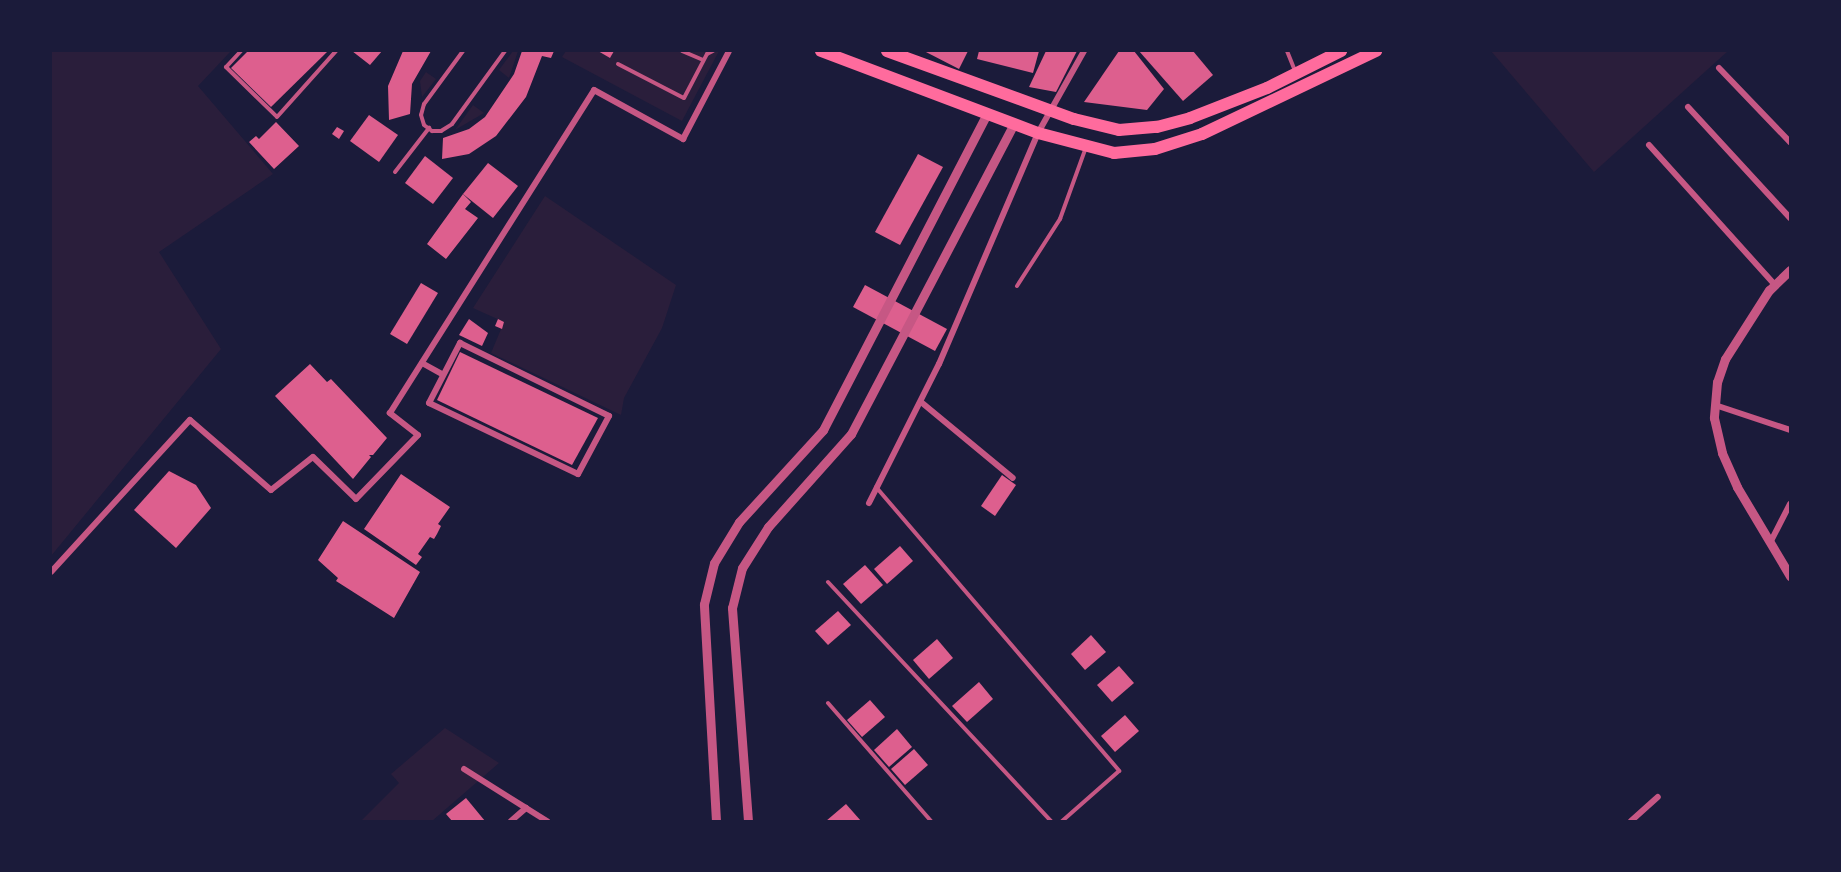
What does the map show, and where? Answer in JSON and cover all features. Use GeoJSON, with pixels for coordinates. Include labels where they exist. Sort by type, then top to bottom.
{"type":"FeatureCollection","features":[{"type":"Feature","properties":{"kind":"main road"},"geometry":{"type":"LineString","coordinates":[[821,51],[1038,133],[1114,153],[1155,149],[1202,134],[1376,51]]}},
{"type":"Feature","properties":{"kind":"main road"},"geometry":{"type":"LineString","coordinates":[[887,51],[1050,111],[1119,130],[1157,127],[1190,118],[1296,73],[1341,51]]}},
{"type":"Feature","properties":{"kind":"street"},"geometry":{"type":"LineString","coordinates":[[51,572],[190,420],[271,490],[313,457],[356,499],[418,435],[390,413],[594,90],[683,139],[729,51]]}},
{"type":"Feature","properties":{"kind":"street"},"geometry":{"type":"LineString","coordinates":[[869,503],[921,402],[1038,133],[1084,51]]}},
{"type":"Feature","properties":{"kind":"street"},"geometry":{"type":"LineString","coordinates":[[1719,68],[1790,142]]}},
{"type":"Feature","properties":{"kind":"street"},"geometry":{"type":"LineString","coordinates":[[1688,107],[1790,218]]}},
{"type":"Feature","properties":{"kind":"street"},"geometry":{"type":"LineString","coordinates":[[716,821],[704,604],[714,563],[739,522],[823,430],[987,114]]}},
{"type":"Feature","properties":{"kind":"street"},"geometry":{"type":"LineString","coordinates":[[748,821],[732,608],[742,568],[768,527],[851,434],[1014,124]]}},
{"type":"Feature","properties":{"kind":"street"},"geometry":{"type":"LineString","coordinates":[[1649,145],[1775,285]]}},
{"type":"Feature","properties":{"kind":"street"},"geometry":{"type":"LineString","coordinates":[[1790,270],[1775,285],[1725,359],[1714,418],[1722,453],[1790,576]]}},
{"type":"Feature","properties":{"kind":"street"},"geometry":{"type":"LineString","coordinates":[[460,343],[609,416],[578,474],[429,403],[442,374],[460,343]]}},
{"type":"Feature","properties":{"kind":"street"},"geometry":{"type":"LineString","coordinates":[[422,363],[442,374]]}},
{"type":"Feature","properties":{"kind":"street"},"geometry":{"type":"LineString","coordinates":[[921,402],[1013,478]]}},
{"type":"Feature","properties":{"kind":"street"},"geometry":{"type":"LineString","coordinates":[[1715,405],[1790,430]]}},
{"type":"Feature","properties":{"kind":"street"},"geometry":{"type":"LineString","coordinates":[[1770,543],[1790,504]]}},
{"type":"Feature","properties":{"kind":"street"},"geometry":{"type":"LineString","coordinates":[[464,768],[547,821]]}},
{"type":"Feature","properties":{"kind":"street"},"geometry":{"type":"LineString","coordinates":[[1631,821],[1658,797]]}},
{"type":"Feature","properties":{"kind":"street"},"geometry":{"type":"LineString","coordinates":[[511,821],[526,808]]}},
{"type":"Feature","properties":{"kind":"lane"},"geometry":{"type":"LineString","coordinates":[[241,51],[226,67],[276,117],[336,51]]}},
{"type":"Feature","properties":{"kind":"lane"},"geometry":{"type":"LineString","coordinates":[[463,51],[424,104],[421,115],[429,128],[441,131],[452,124],[505,51]]}},
{"type":"Feature","properties":{"kind":"lane"},"geometry":{"type":"LineString","coordinates":[[682,51],[704,60]]}},
{"type":"Feature","properties":{"kind":"lane"},"geometry":{"type":"LineString","coordinates":[[618,64],[684,98],[704,60],[713,51]]}},
{"type":"Feature","properties":{"kind":"lane"},"geometry":{"type":"LineString","coordinates":[[1287,51],[1296,73]]}},
{"type":"Feature","properties":{"kind":"lane"},"geometry":{"type":"LineString","coordinates":[[395,172],[429,128]]}},
{"type":"Feature","properties":{"kind":"lane"},"geometry":{"type":"LineString","coordinates":[[1017,286],[1060,219],[1086,146]]}},
{"type":"Feature","properties":{"kind":"lane"},"geometry":{"type":"LineString","coordinates":[[876,486],[1119,771],[1062,821]]}},
{"type":"Feature","properties":{"kind":"lane"},"geometry":{"type":"LineString","coordinates":[[828,582],[1051,821]]}},
{"type":"Feature","properties":{"kind":"lane"},"geometry":{"type":"LineString","coordinates":[[828,703],[932,821]]}},
{"type":"Feature","properties":{"kind":"shaded area"},"geometry":{"type":"Polygon","coordinates":[[[51,51],[231,51],[198,86],[273,174],[159,252],[221,349],[51,556],[51,51]]]}},
{"type":"Feature","properties":{"kind":"shaded area"},"geometry":{"type":"Polygon","coordinates":[[[513,51],[518,51],[509,78],[499,70],[513,51]]]}},
{"type":"Feature","properties":{"kind":"shaded area"},"geometry":{"type":"Polygon","coordinates":[[[566,51],[719,51],[682,121],[562,57],[566,51]]]}},
{"type":"Feature","properties":{"kind":"shaded area"},"geometry":{"type":"Polygon","coordinates":[[[1491,51],[1728,51],[1594,172],[1491,51]]]}},
{"type":"Feature","properties":{"kind":"shaded area"},"geometry":{"type":"Polygon","coordinates":[[[426,72],[436,79],[422,97],[420,81],[426,72]]]}},
{"type":"Feature","properties":{"kind":"shaded area"},"geometry":{"type":"Polygon","coordinates":[[[473,105],[484,113],[455,130],[473,105]]]}},
{"type":"Feature","properties":{"kind":"shaded area"},"geometry":{"type":"Polygon","coordinates":[[[545,196],[676,285],[662,328],[624,398],[621,415],[491,353],[504,322],[473,308],[545,196]]]}},
{"type":"Feature","properties":{"kind":"shaded area"},"geometry":{"type":"Polygon","coordinates":[[[445,728],[499,763],[432,821],[361,821],[399,783],[391,774],[445,728]]]}},
{"type":"Feature","properties":{"kind":"building"},"geometry":{"type":"Polygon","coordinates":[[[248,51],[328,51],[271,107],[231,68],[248,51]]]}},
{"type":"Feature","properties":{"kind":"building"},"geometry":{"type":"Polygon","coordinates":[[[352,51],[382,51],[370,65],[352,51]]]}},
{"type":"Feature","properties":{"kind":"building"},"geometry":{"type":"Polygon","coordinates":[[[403,51],[431,51],[412,84],[410,114],[389,120],[388,86],[403,51]]]}},
{"type":"Feature","properties":{"kind":"building"},"geometry":{"type":"Polygon","coordinates":[[[522,51],[554,51],[551,58],[542,56],[526,97],[496,136],[469,154],[442,159],[443,138],[469,129],[485,117],[514,74],[522,51]]]}},
{"type":"Feature","properties":{"kind":"building"},"geometry":{"type":"Polygon","coordinates":[[[598,51],[614,51],[610,58],[598,51]]]}},
{"type":"Feature","properties":{"kind":"building"},"geometry":{"type":"Polygon","coordinates":[[[924,51],[968,51],[959,69],[924,51]]]}},
{"type":"Feature","properties":{"kind":"building"},"geometry":{"type":"Polygon","coordinates":[[[979,51],[1039,51],[1033,73],[977,59],[979,51]]]}},
{"type":"Feature","properties":{"kind":"building"},"geometry":{"type":"Polygon","coordinates":[[[1046,51],[1077,51],[1056,92],[1029,87],[1046,51]]]}},
{"type":"Feature","properties":{"kind":"building"},"geometry":{"type":"Polygon","coordinates":[[[1119,51],[1134,51],[1164,89],[1147,110],[1084,102],[1119,51]]]}},
{"type":"Feature","properties":{"kind":"building"},"geometry":{"type":"Polygon","coordinates":[[[1139,51],[1193,51],[1213,75],[1183,101],[1139,51]]]}},
{"type":"Feature","properties":{"kind":"building"},"geometry":{"type":"Polygon","coordinates":[[[369,115],[398,135],[379,162],[350,141],[369,115]]]}},
{"type":"Feature","properties":{"kind":"building"},"geometry":{"type":"Polygon","coordinates":[[[276,122],[299,146],[274,169],[249,142],[256,136],[259,139],[276,122]]]}},
{"type":"Feature","properties":{"kind":"building"},"geometry":{"type":"Polygon","coordinates":[[[337,127],[344,131],[339,139],[332,134],[337,127]]]}},
{"type":"Feature","properties":{"kind":"building"},"geometry":{"type":"Polygon","coordinates":[[[918,154],[943,167],[900,245],[875,232],[918,154]]]}},
{"type":"Feature","properties":{"kind":"building"},"geometry":{"type":"Polygon","coordinates":[[[425,156],[453,178],[433,204],[405,183],[425,156]]]}},
{"type":"Feature","properties":{"kind":"building"},"geometry":{"type":"Polygon","coordinates":[[[488,163],[518,186],[493,218],[463,194],[488,163]]]}},
{"type":"Feature","properties":{"kind":"building"},"geometry":{"type":"Polygon","coordinates":[[[463,194],[471,202],[465,209],[478,218],[446,259],[427,244],[463,194]]]}},
{"type":"Feature","properties":{"kind":"building"},"geometry":{"type":"Polygon","coordinates":[[[421,283],[438,293],[407,344],[390,334],[421,283]]]}},
{"type":"Feature","properties":{"kind":"building"},"geometry":{"type":"Polygon","coordinates":[[[865,285],[947,329],[935,351],[853,307],[865,285]]]}},
{"type":"Feature","properties":{"kind":"building"},"geometry":{"type":"Polygon","coordinates":[[[469,319],[488,333],[482,346],[459,335],[469,319]]]}},
{"type":"Feature","properties":{"kind":"building"},"geometry":{"type":"Polygon","coordinates":[[[498,319],[504,322],[502,329],[495,326],[498,319]]]}},
{"type":"Feature","properties":{"kind":"building"},"geometry":{"type":"Polygon","coordinates":[[[460,352],[598,418],[572,465],[437,400],[460,352]]]}},
{"type":"Feature","properties":{"kind":"building"},"geometry":{"type":"Polygon","coordinates":[[[310,364],[327,382],[331,379],[387,438],[373,455],[369,455],[371,457],[353,479],[275,396],[310,364]]]}},
{"type":"Feature","properties":{"kind":"building"},"geometry":{"type":"Polygon","coordinates":[[[169,471],[196,485],[211,508],[176,548],[134,510],[169,471]]]}},
{"type":"Feature","properties":{"kind":"building"},"geometry":{"type":"Polygon","coordinates":[[[401,474],[450,507],[438,524],[441,526],[434,539],[430,537],[418,554],[422,557],[416,565],[364,529],[401,474]]]}},
{"type":"Feature","properties":{"kind":"building"},"geometry":{"type":"Polygon","coordinates":[[[1002,475],[1016,485],[995,516],[981,506],[1002,475]]]}},
{"type":"Feature","properties":{"kind":"building"},"geometry":{"type":"Polygon","coordinates":[[[343,521],[420,572],[394,618],[336,581],[338,578],[318,560],[343,521]]]}},
{"type":"Feature","properties":{"kind":"building"},"geometry":{"type":"Polygon","coordinates":[[[900,546],[913,561],[887,584],[874,569],[900,546]]]}},
{"type":"Feature","properties":{"kind":"building"},"geometry":{"type":"Polygon","coordinates":[[[865,565],[883,585],[861,604],[843,584],[865,565]]]}},
{"type":"Feature","properties":{"kind":"building"},"geometry":{"type":"Polygon","coordinates":[[[838,611],[851,625],[828,645],[815,631],[838,611]]]}},
{"type":"Feature","properties":{"kind":"building"},"geometry":{"type":"Polygon","coordinates":[[[1091,635],[1106,652],[1085,670],[1071,654],[1091,635]]]}},
{"type":"Feature","properties":{"kind":"building"},"geometry":{"type":"Polygon","coordinates":[[[937,639],[953,658],[929,679],[913,660],[937,639]]]}},
{"type":"Feature","properties":{"kind":"building"},"geometry":{"type":"Polygon","coordinates":[[[1119,666],[1134,683],[1112,702],[1097,685],[1119,666]]]}},
{"type":"Feature","properties":{"kind":"building"},"geometry":{"type":"Polygon","coordinates":[[[979,682],[993,699],[967,722],[952,706],[979,682]]]}},
{"type":"Feature","properties":{"kind":"building"},"geometry":{"type":"Polygon","coordinates":[[[870,700],[885,717],[862,737],[847,720],[870,700]]]}},
{"type":"Feature","properties":{"kind":"building"},"geometry":{"type":"Polygon","coordinates":[[[1125,715],[1139,731],[1115,752],[1101,736],[1125,715]]]}},
{"type":"Feature","properties":{"kind":"building"},"geometry":{"type":"Polygon","coordinates":[[[897,729],[912,747],[889,767],[874,750],[897,729]]]}},
{"type":"Feature","properties":{"kind":"building"},"geometry":{"type":"Polygon","coordinates":[[[914,749],[928,765],[905,785],[891,769],[914,749]]]}},
{"type":"Feature","properties":{"kind":"building"},"geometry":{"type":"Polygon","coordinates":[[[466,798],[485,821],[452,821],[446,814],[466,798]]]}},
{"type":"Feature","properties":{"kind":"building"},"geometry":{"type":"Polygon","coordinates":[[[846,804],[861,821],[826,821],[846,804]]]}}]}
